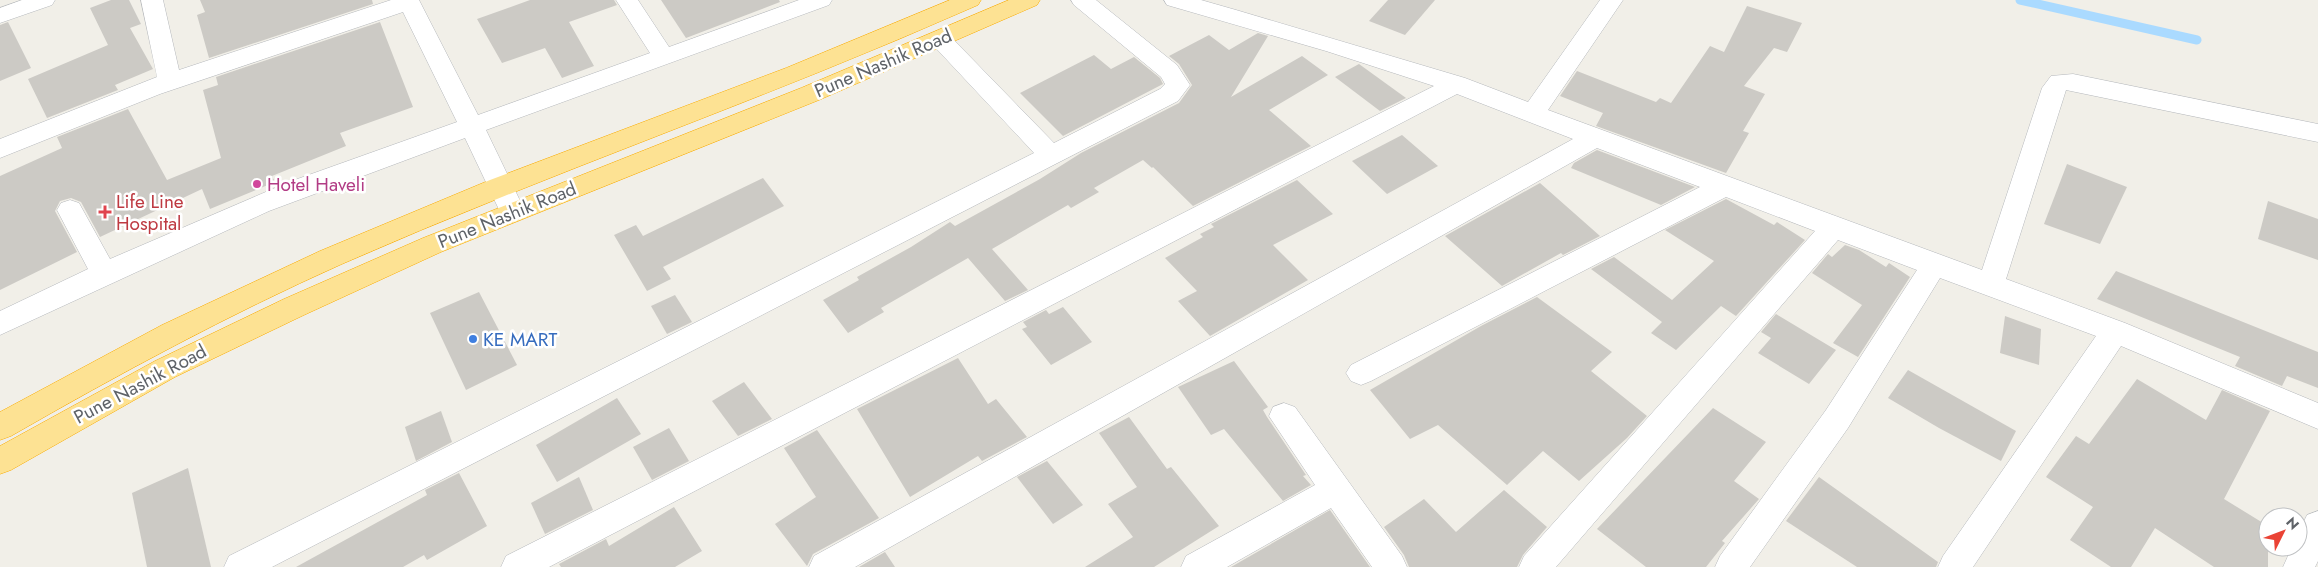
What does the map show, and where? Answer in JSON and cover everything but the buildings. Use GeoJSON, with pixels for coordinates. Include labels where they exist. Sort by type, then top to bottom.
{"type":"FeatureCollection","features":[{"type":"Feature","properties":{"kind":"highway","name":"Pune Nashik Road"},"geometry":{"type":"LineString","coordinates":[[2,423],[230,304],[336,256],[502,186],[728,100],[970,0]]}},
{"type":"Feature","properties":{"kind":"highway","name":"Pune Nashik Road"},"geometry":{"type":"LineString","coordinates":[[0,461],[182,361],[294,306],[512,211],[810,94],[1029,0]]}},
{"type":"Feature","properties":{"kind":"street"},"geometry":{"type":"LineString","coordinates":[[0,16],[44,0]]}},
{"type":"Feature","properties":{"kind":"street"},"geometry":{"type":"LineString","coordinates":[[152,0],[169,80]]}},
{"type":"Feature","properties":{"kind":"street"},"geometry":{"type":"LineString","coordinates":[[627,0],[663,56]]}},
{"type":"Feature","properties":{"kind":"street"},"geometry":{"type":"LineString","coordinates":[[0,324],[104,273],[220,221],[298,189],[471,128],[663,56],[783,6],[821,0]]}},
{"type":"Feature","properties":{"kind":"street"},"geometry":{"type":"LineString","coordinates":[[240,567],[1169,95],[1178,85],[1169,71],[1082,0]]}},
{"type":"Feature","properties":{"kind":"street"},"geometry":{"type":"LineString","coordinates":[[1175,0],[1363,53],[1534,112],[1595,138],[1934,264],[1991,283],[2115,331],[2318,416]]}},
{"type":"Feature","properties":{"kind":"street"},"geometry":{"type":"LineString","coordinates":[[1534,112],[1612,0]]}},
{"type":"Feature","properties":{"kind":"street"},"geometry":{"type":"LineString","coordinates":[[0,149],[58,123],[169,80],[409,1],[448,75],[471,128],[502,186],[512,211]]}},
{"type":"Feature","properties":{"kind":"street"},"geometry":{"type":"LineString","coordinates":[[940,39],[1051,155]]}},
{"type":"Feature","properties":{"kind":"street"},"geometry":{"type":"LineString","coordinates":[[1991,283],[2054,88],[2059,82],[2073,82],[2318,133]]}},
{"type":"Feature","properties":{"kind":"street"},"geometry":{"type":"LineString","coordinates":[[516,567],[1457,84]]}},
{"type":"Feature","properties":{"kind":"street"},"geometry":{"type":"LineString","coordinates":[[825,567],[1595,138]]}},
{"type":"Feature","properties":{"kind":"street"},"geometry":{"type":"LineString","coordinates":[[1361,373],[1725,186]]}},
{"type":"Feature","properties":{"kind":"street"},"geometry":{"type":"LineString","coordinates":[[70,210],[104,273]]}},
{"type":"Feature","properties":{"kind":"street"},"geometry":{"type":"LineString","coordinates":[[1535,567],[1834,227]]}},
{"type":"Feature","properties":{"kind":"street"},"geometry":{"type":"LineString","coordinates":[[1731,567],[1784,496],[1852,398],[1934,264]]}},
{"type":"Feature","properties":{"kind":"street"},"geometry":{"type":"LineString","coordinates":[[1954,567],[2115,331]]}},
{"type":"Feature","properties":{"kind":"street"},"geometry":{"type":"LineString","coordinates":[[1284,416],[1391,567]]}},
{"type":"Feature","properties":{"kind":"street"},"geometry":{"type":"LineString","coordinates":[[1197,567],[1336,489]]}},
{"type":"Feature","properties":{"kind":"street"},"geometry":{"type":"LineString","coordinates":[[2299,567],[2318,525]]}},
{"type":"Feature","properties":{"kind":"waterway"},"geometry":{"type":"LineString","coordinates":[[2020,0],[2197,40]]}},
{"type":"Feature","properties":{"kind":"place","name":"Hotel Haveli"},"geometry":{"type":"Point","coordinates":[257,184]}},
{"type":"Feature","properties":{"kind":"place","name":"Life Line Hospital"},"geometry":{"type":"Point","coordinates":[105,212]}},
{"type":"Feature","properties":{"kind":"place","name":"KE MART"},"geometry":{"type":"Point","coordinates":[473,339]}}]}
